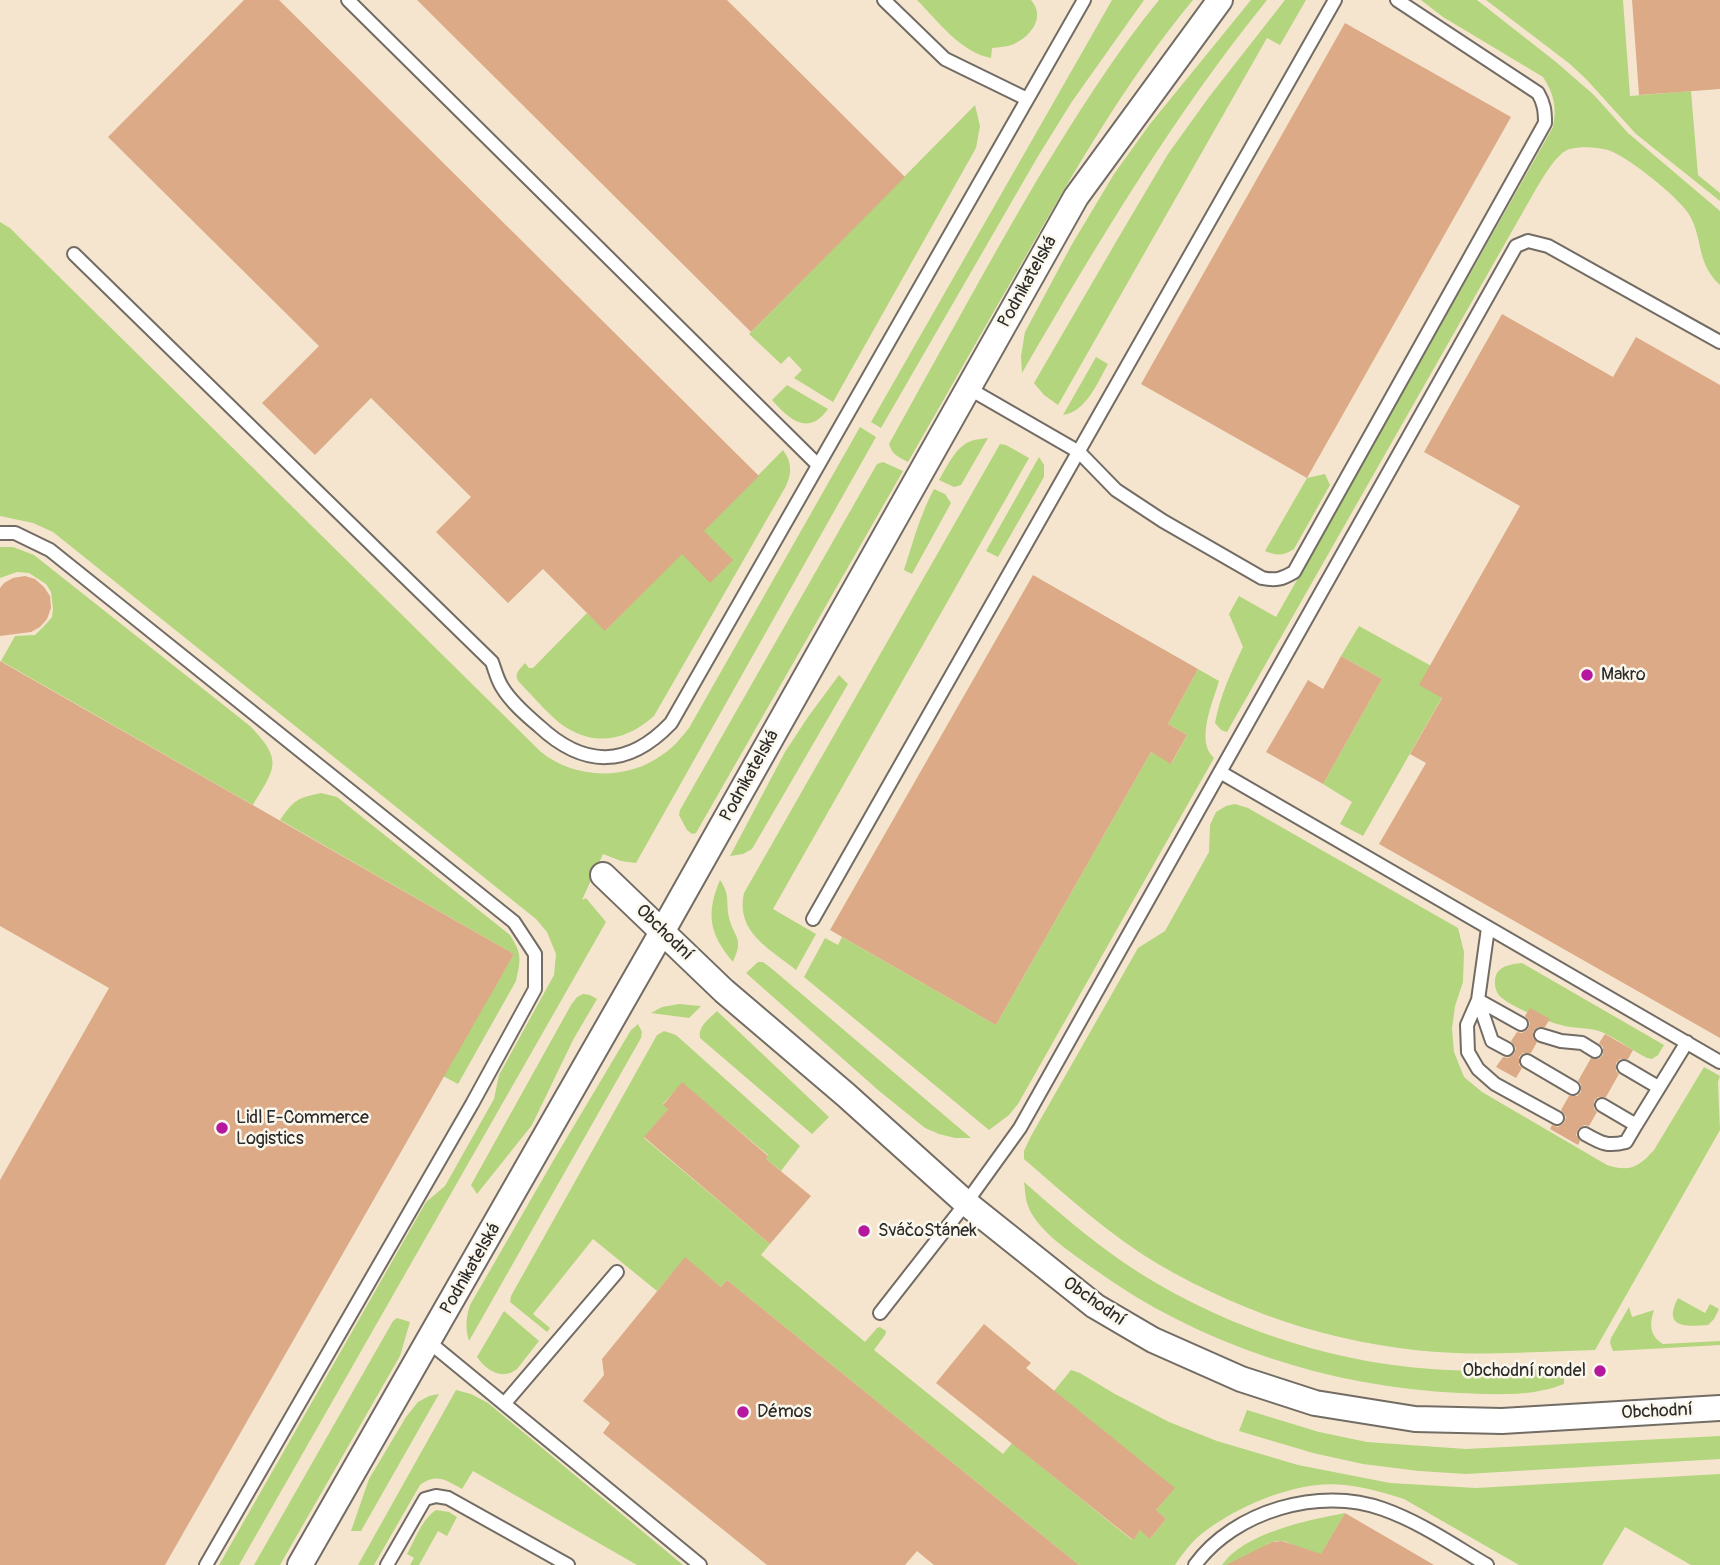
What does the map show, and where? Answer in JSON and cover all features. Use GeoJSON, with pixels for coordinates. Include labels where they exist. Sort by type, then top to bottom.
{"type":"FeatureCollection","features":[{"type":"Feature","properties":{"kind":"street","name":"Podnikatelská"},"geometry":{"type":"LineString","coordinates":[[300,1565],[662,932],[1076,197],[1220,0]]}},
{"type":"Feature","properties":{"kind":"street","name":"Obchodní"},"geometry":{"type":"LineString","coordinates":[[603,875],[724,990],[966,1203],[1095,1306],[1153,1340],[1241,1379],[1315,1403],[1415,1419],[1502,1421],[1720,1408]]}},
{"type":"Feature","properties":{"kind":"lane"},"geometry":{"type":"LineString","coordinates":[[348,0],[818,465]]}},
{"type":"Feature","properties":{"kind":"lane"},"geometry":{"type":"LineString","coordinates":[[884,0],[945,59],[1027,99]]}},
{"type":"Feature","properties":{"kind":"lane"},"geometry":{"type":"LineString","coordinates":[[74,254],[492,662],[502,686],[524,713],[553,739],[576,752],[597,757],[619,756],[642,748],[671,723],[1084,0]]}},
{"type":"Feature","properties":{"kind":"lane"},"geometry":{"type":"LineString","coordinates":[[813,919],[1335,0]]}},
{"type":"Feature","properties":{"kind":"lane"},"geometry":{"type":"LineString","coordinates":[[968,388],[1079,452],[1116,489],[1163,521],[1262,578],[1282,580],[1294,572],[1545,123],[1543,101],[1538,93],[1397,0]]}},
{"type":"Feature","properties":{"kind":"lane"},"geometry":{"type":"LineString","coordinates":[[880,1313],[966,1203],[1020,1128],[1517,246],[1528,241],[1548,246],[1720,342]]}},
{"type":"Feature","properties":{"kind":"lane"},"geometry":{"type":"LineString","coordinates":[[0,533],[15,533],[50,550],[514,922],[535,954],[535,989],[206,1565]]}},
{"type":"Feature","properties":{"kind":"lane"},"geometry":{"type":"LineString","coordinates":[[1220,772],[1720,1062]]}},
{"type":"Feature","properties":{"kind":"lane"},"geometry":{"type":"LineString","coordinates":[[1488,928],[1478,1000],[1467,1025],[1468,1052],[1479,1069],[1495,1084],[1557,1118]]}},
{"type":"Feature","properties":{"kind":"lane"},"geometry":{"type":"LineString","coordinates":[[1478,1000],[1521,1024]]}},
{"type":"Feature","properties":{"kind":"lane"},"geometry":{"type":"LineString","coordinates":[[1478,1000],[1492,1041],[1507,1049]]}},
{"type":"Feature","properties":{"kind":"lane"},"geometry":{"type":"LineString","coordinates":[[1541,1035],[1560,1041],[1582,1043],[1595,1051]]}},
{"type":"Feature","properties":{"kind":"lane"},"geometry":{"type":"LineString","coordinates":[[1585,1134],[1602,1144],[1626,1142],[1687,1042]]}},
{"type":"Feature","properties":{"kind":"lane"},"geometry":{"type":"LineString","coordinates":[[1527,1061],[1573,1088]]}},
{"type":"Feature","properties":{"kind":"lane"},"geometry":{"type":"LineString","coordinates":[[1623,1067],[1658,1087]]}},
{"type":"Feature","properties":{"kind":"lane"},"geometry":{"type":"LineString","coordinates":[[1602,1105],[1636,1125]]}},
{"type":"Feature","properties":{"kind":"lane"},"geometry":{"type":"LineString","coordinates":[[504,1404],[617,1272]]}},
{"type":"Feature","properties":{"kind":"lane"},"geometry":{"type":"LineString","coordinates":[[429,1342],[700,1565]]}},
{"type":"Feature","properties":{"kind":"lane"},"geometry":{"type":"LineString","coordinates":[[387,1565],[425,1499],[436,1496],[447,1498],[568,1565]]}},
{"type":"Feature","properties":{"kind":"lane"},"geometry":{"type":"LineString","coordinates":[[1195,1565],[1201,1556],[1235,1528],[1269,1510],[1303,1502],[1344,1500],[1381,1508],[1419,1525],[1487,1565]]}},
{"type":"Feature","properties":{"kind":"green space"},"geometry":{"type":"Polygon","coordinates":[[[917,0],[1031,0],[1037,19],[1031,31],[1020,41],[1009,46],[992,48],[991,58],[959,43],[917,0]]]}},
{"type":"Feature","properties":{"kind":"green space"},"geometry":{"type":"Polygon","coordinates":[[[1112,0],[1144,0],[1071,103],[1037,158],[881,428],[871,422],[1112,0]]]}},
{"type":"Feature","properties":{"kind":"green space"},"geometry":{"type":"Polygon","coordinates":[[[1159,0],[1193,0],[1147,60],[1105,123],[908,462],[902,459],[894,453],[889,444],[981,279],[1080,111],[1110,65],[1159,0]]]}},
{"type":"Feature","properties":{"kind":"green space"},"geometry":{"type":"Polygon","coordinates":[[[1251,0],[1267,0],[1200,89],[1137,182],[1022,373],[1021,356],[1025,332],[1071,246],[1114,174],[1150,124],[1251,0]]]}},
{"type":"Feature","properties":{"kind":"green space"},"geometry":{"type":"Polygon","coordinates":[[[1285,0],[1306,0],[1280,45],[1267,38],[1058,405],[1034,383],[1168,154],[1285,0]]]}},
{"type":"Feature","properties":{"kind":"green space"},"geometry":{"type":"Polygon","coordinates":[[[1421,0],[1477,0],[1556,62],[1594,95],[1628,133],[1720,211],[1720,285],[1703,258],[1688,213],[1651,177],[1627,160],[1604,149],[1574,148],[1560,155],[1536,189],[1227,732],[1215,723],[1230,675],[1243,647],[1229,614],[1239,596],[1276,617],[1553,127],[1554,101],[1543,77],[1443,17],[1421,0]]]}},
{"type":"Feature","properties":{"kind":"green space"},"geometry":{"type":"Polygon","coordinates":[[[1486,0],[1623,0],[1630,96],[1691,91],[1698,175],[1720,193],[1720,201],[1636,134],[1570,64],[1486,0]]]}},
{"type":"Feature","properties":{"kind":"green space"},"geometry":{"type":"Polygon","coordinates":[[[975,105],[980,126],[976,148],[833,402],[794,378],[802,370],[789,356],[781,364],[749,334],[975,105]]]}},
{"type":"Feature","properties":{"kind":"green space"},"geometry":{"type":"Polygon","coordinates":[[[0,222],[10,228],[541,752],[569,768],[585,772],[617,773],[633,769],[662,755],[680,739],[689,728],[860,427],[876,437],[636,863],[603,854],[582,900],[586,898],[606,922],[239,1565],[219,1565],[426,1202],[445,1186],[494,1099],[499,1075],[554,975],[556,954],[547,932],[536,919],[53,532],[33,523],[0,516],[0,222]]]}},
{"type":"Feature","properties":{"kind":"green space"},"geometry":{"type":"Polygon","coordinates":[[[1096,357],[1108,364],[1095,387],[1079,408],[1063,415],[1096,357]]]}},
{"type":"Feature","properties":{"kind":"green space"},"geometry":{"type":"Polygon","coordinates":[[[787,385],[828,409],[813,422],[792,419],[772,400],[787,385]]]}},
{"type":"Feature","properties":{"kind":"green space"},"geometry":{"type":"Polygon","coordinates":[[[988,438],[961,485],[954,487],[939,480],[960,448],[971,441],[988,438]]]}},
{"type":"Feature","properties":{"kind":"green space"},"geometry":{"type":"Polygon","coordinates":[[[1000,444],[1029,458],[773,909],[816,934],[796,970],[766,947],[750,929],[743,907],[744,893],[1000,444]]]}},
{"type":"Feature","properties":{"kind":"green space"},"geometry":{"type":"Polygon","coordinates":[[[783,450],[790,468],[786,486],[654,716],[623,735],[601,739],[579,734],[561,724],[519,682],[519,670],[525,663],[529,668],[533,668],[587,613],[606,630],[783,450]]]}},
{"type":"Feature","properties":{"kind":"green space"},"geometry":{"type":"Polygon","coordinates":[[[1039,457],[1044,465],[1044,477],[998,557],[986,551],[1039,457]]]}},
{"type":"Feature","properties":{"kind":"green space"},"geometry":{"type":"Polygon","coordinates":[[[883,462],[903,471],[696,833],[692,834],[679,815],[680,810],[877,464],[883,462]]]}},
{"type":"Feature","properties":{"kind":"green space"},"geometry":{"type":"Polygon","coordinates":[[[1325,474],[1330,485],[1294,549],[1280,554],[1265,551],[1307,478],[1325,474]]]}},
{"type":"Feature","properties":{"kind":"green space"},"geometry":{"type":"Polygon","coordinates":[[[934,489],[945,494],[951,503],[912,574],[904,570],[934,489]]]}},
{"type":"Feature","properties":{"kind":"green space"},"geometry":{"type":"Polygon","coordinates":[[[0,547],[13,547],[34,555],[250,726],[272,757],[271,773],[253,805],[1,661],[15,636],[35,635],[52,617],[53,609],[51,592],[46,584],[29,573],[17,572],[0,578],[0,547]]]}},
{"type":"Feature","properties":{"kind":"green space"},"geometry":{"type":"Polygon","coordinates":[[[1359,626],[1453,678],[1363,836],[1340,824],[1352,802],[1323,784],[1382,679],[1341,656],[1359,626]]]}},
{"type":"Feature","properties":{"kind":"green space"},"geometry":{"type":"Polygon","coordinates":[[[1198,669],[1219,681],[1206,732],[1206,742],[1214,758],[1018,1104],[1009,1115],[989,1130],[804,977],[825,938],[838,945],[842,937],[996,1025],[1151,752],[1172,763],[1187,735],[1168,724],[1198,669]]]}},
{"type":"Feature","properties":{"kind":"green space"},"geometry":{"type":"Polygon","coordinates":[[[839,675],[848,684],[752,849],[730,856],[785,752],[839,675]]]}},
{"type":"Feature","properties":{"kind":"green space"},"geometry":{"type":"Polygon","coordinates":[[[321,793],[337,797],[510,935],[517,947],[519,962],[516,981],[458,1084],[443,1076],[514,954],[280,820],[297,801],[321,793]]]}},
{"type":"Feature","properties":{"kind":"green space"},"geometry":{"type":"Polygon","coordinates":[[[1235,804],[1248,808],[1458,928],[1464,952],[1463,982],[1455,1006],[1452,1029],[1454,1052],[1464,1077],[1482,1092],[1607,1165],[1627,1168],[1638,1165],[1654,1150],[1704,1067],[1720,1076],[1720,1130],[1595,1350],[1491,1354],[1417,1350],[1378,1345],[1302,1327],[1228,1300],[1158,1264],[1105,1228],[1024,1159],[1024,1151],[1031,1136],[1138,948],[1165,931],[1209,852],[1210,825],[1216,812],[1235,804]]]}},
{"type":"Feature","properties":{"kind":"green space"},"geometry":{"type":"Polygon","coordinates":[[[720,880],[726,891],[729,917],[738,942],[733,962],[719,942],[712,923],[713,903],[720,880]]]}},
{"type":"Feature","properties":{"kind":"green space"},"geometry":{"type":"Polygon","coordinates":[[[758,962],[771,968],[971,1138],[955,1138],[925,1128],[878,1090],[746,973],[758,962]]]}},
{"type":"Feature","properties":{"kind":"green space"},"geometry":{"type":"Polygon","coordinates":[[[1522,963],[1664,1045],[1658,1055],[1652,1059],[1647,1058],[1599,1031],[1555,1023],[1509,1003],[1498,994],[1496,975],[1499,970],[1511,964],[1522,963]]]}},
{"type":"Feature","properties":{"kind":"green space"},"geometry":{"type":"Polygon","coordinates":[[[583,994],[597,999],[573,1040],[532,1125],[477,1194],[471,1185],[571,1005],[583,994]]]}},
{"type":"Feature","properties":{"kind":"green space"},"geometry":{"type":"Polygon","coordinates":[[[679,1004],[701,1006],[689,1018],[651,1013],[662,1007],[679,1004]]]}},
{"type":"Feature","properties":{"kind":"green space"},"geometry":{"type":"Polygon","coordinates":[[[717,1011],[829,1117],[812,1134],[700,1038],[702,1026],[717,1011]]]}},
{"type":"Feature","properties":{"kind":"green space"},"geometry":{"type":"Polygon","coordinates":[[[638,1024],[642,1032],[641,1038],[469,1341],[466,1323],[470,1305],[631,1030],[638,1024]]]}},
{"type":"Feature","properties":{"kind":"green space"},"geometry":{"type":"Polygon","coordinates":[[[664,1031],[676,1035],[800,1146],[781,1171],[766,1159],[768,1155],[682,1083],[663,1104],[668,1109],[644,1138],[770,1244],[761,1255],[865,1342],[877,1328],[886,1331],[874,1350],[1003,1454],[1012,1443],[1132,1540],[1140,1530],[1151,1538],[1166,1519],[1156,1510],[1174,1488],[1054,1391],[1071,1370],[1169,1422],[1217,1441],[1298,1465],[1390,1483],[1476,1488],[1720,1474],[1720,1565],[1691,1565],[1625,1527],[1602,1565],[1519,1565],[1404,1499],[1360,1487],[1327,1484],[1290,1490],[1234,1512],[1200,1536],[1175,1565],[1079,1565],[727,1280],[721,1287],[685,1258],[657,1291],[593,1239],[533,1314],[550,1328],[547,1332],[510,1302],[511,1296],[657,1035],[664,1031]]]}},
{"type":"Feature","properties":{"kind":"green space"},"geometry":{"type":"Polygon","coordinates":[[[1024,1182],[1097,1243],[1157,1284],[1193,1303],[1270,1335],[1310,1348],[1391,1365],[1463,1370],[1559,1368],[1564,1371],[1564,1384],[1535,1392],[1514,1394],[1411,1389],[1362,1382],[1315,1371],[1222,1340],[1177,1320],[1135,1296],[1075,1256],[1046,1232],[1031,1213],[1024,1182]]]}},
{"type":"Feature","properties":{"kind":"green space"},"geometry":{"type":"Polygon","coordinates":[[[1678,1298],[1705,1313],[1710,1304],[1719,1309],[1708,1325],[1679,1324],[1673,1315],[1678,1298]]]}},
{"type":"Feature","properties":{"kind":"green space"},"geometry":{"type":"Polygon","coordinates":[[[1629,1307],[1632,1317],[1654,1310],[1652,1330],[1663,1344],[1720,1341],[1720,1345],[1613,1351],[1611,1338],[1629,1307]]]}},
{"type":"Feature","properties":{"kind":"green space"},"geometry":{"type":"Polygon","coordinates":[[[504,1311],[539,1341],[517,1369],[500,1374],[490,1370],[477,1357],[504,1311]]]}},
{"type":"Feature","properties":{"kind":"green space"},"geometry":{"type":"Polygon","coordinates":[[[397,1318],[410,1322],[400,1356],[280,1565],[254,1565],[393,1321],[397,1318]]]}},
{"type":"Feature","properties":{"kind":"green space"},"geometry":{"type":"Polygon","coordinates":[[[456,1390],[488,1403],[683,1565],[637,1565],[473,1471],[462,1489],[436,1479],[420,1485],[374,1565],[358,1565],[456,1390]]]}},
{"type":"Feature","properties":{"kind":"green space"},"geometry":{"type":"Polygon","coordinates":[[[439,1394],[361,1531],[351,1531],[369,1479],[406,1417],[418,1402],[439,1394]]]}},
{"type":"Feature","properties":{"kind":"green space"},"geometry":{"type":"Polygon","coordinates":[[[1247,1410],[1319,1432],[1367,1442],[1466,1449],[1720,1436],[1720,1459],[1466,1474],[1419,1471],[1363,1464],[1313,1453],[1239,1431],[1247,1410]]]}},
{"type":"Feature","properties":{"kind":"green space"},"geometry":{"type":"Polygon","coordinates":[[[436,1510],[449,1512],[457,1517],[447,1536],[438,1531],[419,1565],[410,1565],[414,1558],[407,1554],[423,1524],[436,1510]]]}},
{"type":"Feature","properties":{"kind":"green space"},"geometry":{"type":"Polygon","coordinates":[[[1345,1513],[1315,1565],[1296,1547],[1279,1541],[1263,1548],[1253,1565],[1222,1565],[1245,1544],[1261,1536],[1296,1524],[1345,1513]]]}},
{"type":"Feature","properties":{"kind":"building"},"geometry":{"type":"Polygon","coordinates":[[[244,0],[279,0],[759,476],[704,531],[733,560],[710,583],[682,554],[605,631],[543,569],[508,603],[436,532],[471,497],[371,398],[315,455],[262,403],[319,346],[108,137],[244,0]]]}},
{"type":"Feature","properties":{"kind":"building"},"geometry":{"type":"Polygon","coordinates":[[[417,0],[727,0],[905,177],[751,332],[417,0]]]}},
{"type":"Feature","properties":{"kind":"building"},"geometry":{"type":"Polygon","coordinates":[[[1632,0],[1720,0],[1720,89],[1639,95],[1632,0]]]}},
{"type":"Feature","properties":{"kind":"building"},"geometry":{"type":"Polygon","coordinates":[[[1345,23],[1511,117],[1307,478],[1141,384],[1345,23]]]}},
{"type":"Feature","properties":{"kind":"building","name":"Makro"},"geometry":{"type":"Polygon","coordinates":[[[1502,314],[1613,377],[1636,337],[1720,385],[1720,1038],[1379,844],[1426,763],[1410,754],[1442,698],[1419,685],[1520,506],[1424,452],[1502,314]]]}},
{"type":"Feature","properties":{"kind":"building"},"geometry":{"type":"Polygon","coordinates":[[[1033,575],[1198,669],[1168,724],[1187,735],[1171,764],[1151,752],[996,1025],[830,930],[1033,575]]]}},
{"type":"Feature","properties":{"kind":"building"},"geometry":{"type":"Polygon","coordinates":[[[25,576],[35,579],[50,596],[51,608],[47,619],[31,632],[0,636],[0,588],[13,578],[25,576]]]}},
{"type":"Feature","properties":{"kind":"building"},"geometry":{"type":"Polygon","coordinates":[[[1341,656],[1382,679],[1323,784],[1266,752],[1308,680],[1323,689],[1341,656]]]}},
{"type":"Feature","properties":{"kind":"building","name":"Lidl E-Commerce Logistics"},"geometry":{"type":"Polygon","coordinates":[[[0,661],[514,954],[165,1565],[0,1565],[0,1180],[109,988],[0,926],[0,661]]]}},
{"type":"Feature","properties":{"kind":"building"},"geometry":{"type":"Polygon","coordinates":[[[1530,1008],[1550,1019],[1545,1027],[1538,1027],[1533,1032],[1533,1038],[1537,1042],[1531,1053],[1523,1053],[1519,1057],[1519,1065],[1522,1068],[1516,1078],[1496,1067],[1503,1057],[1508,1058],[1514,1054],[1516,1048],[1511,1041],[1517,1032],[1522,1033],[1528,1029],[1530,1023],[1525,1016],[1530,1008]]]}},
{"type":"Feature","properties":{"kind":"building"},"geometry":{"type":"Polygon","coordinates":[[[1605,1034],[1633,1050],[1628,1059],[1620,1059],[1616,1063],[1616,1071],[1619,1074],[1606,1097],[1598,1097],[1594,1101],[1594,1109],[1597,1112],[1589,1126],[1584,1125],[1578,1129],[1578,1145],[1550,1129],[1552,1125],[1558,1127],[1564,1123],[1566,1117],[1561,1110],[1569,1096],[1577,1096],[1581,1092],[1581,1084],[1578,1081],[1591,1058],[1599,1059],[1603,1055],[1603,1047],[1599,1043],[1605,1034]]]}},
{"type":"Feature","properties":{"kind":"building"},"geometry":{"type":"Polygon","coordinates":[[[682,1082],[811,1196],[770,1244],[644,1137],[668,1109],[663,1105],[682,1082]]]}},
{"type":"Feature","properties":{"kind":"building","name":"Démos"},"geometry":{"type":"Polygon","coordinates":[[[685,1257],[721,1287],[727,1280],[1079,1565],[934,1565],[917,1551],[905,1565],[767,1565],[603,1433],[610,1423],[583,1401],[604,1375],[602,1359],[685,1257]]]}},
{"type":"Feature","properties":{"kind":"building"},"geometry":{"type":"Polygon","coordinates":[[[984,1324],[1031,1363],[1026,1368],[1175,1488],[1156,1510],[1166,1519],[1150,1539],[1140,1530],[1133,1540],[936,1383],[984,1324]]]}},
{"type":"Feature","properties":{"kind":"building"},"geometry":{"type":"Polygon","coordinates":[[[1345,1513],[1434,1565],[1226,1565],[1272,1542],[1282,1541],[1321,1554],[1345,1513]]]}},
{"type":"Feature","properties":{"kind":"place","name":"Makro"},"geometry":{"type":"Point","coordinates":[1587,675]}},
{"type":"Feature","properties":{"kind":"place","name":"Lidl E-Commerce Logistics"},"geometry":{"type":"Point","coordinates":[222,1128]}},
{"type":"Feature","properties":{"kind":"place","name":"SváčoStánek"},"geometry":{"type":"Point","coordinates":[864,1231]}},
{"type":"Feature","properties":{"kind":"place","name":"Obchodní rondel"},"geometry":{"type":"Point","coordinates":[1600,1371]}},
{"type":"Feature","properties":{"kind":"place","name":"Démos"},"geometry":{"type":"Point","coordinates":[743,1412]}}]}
